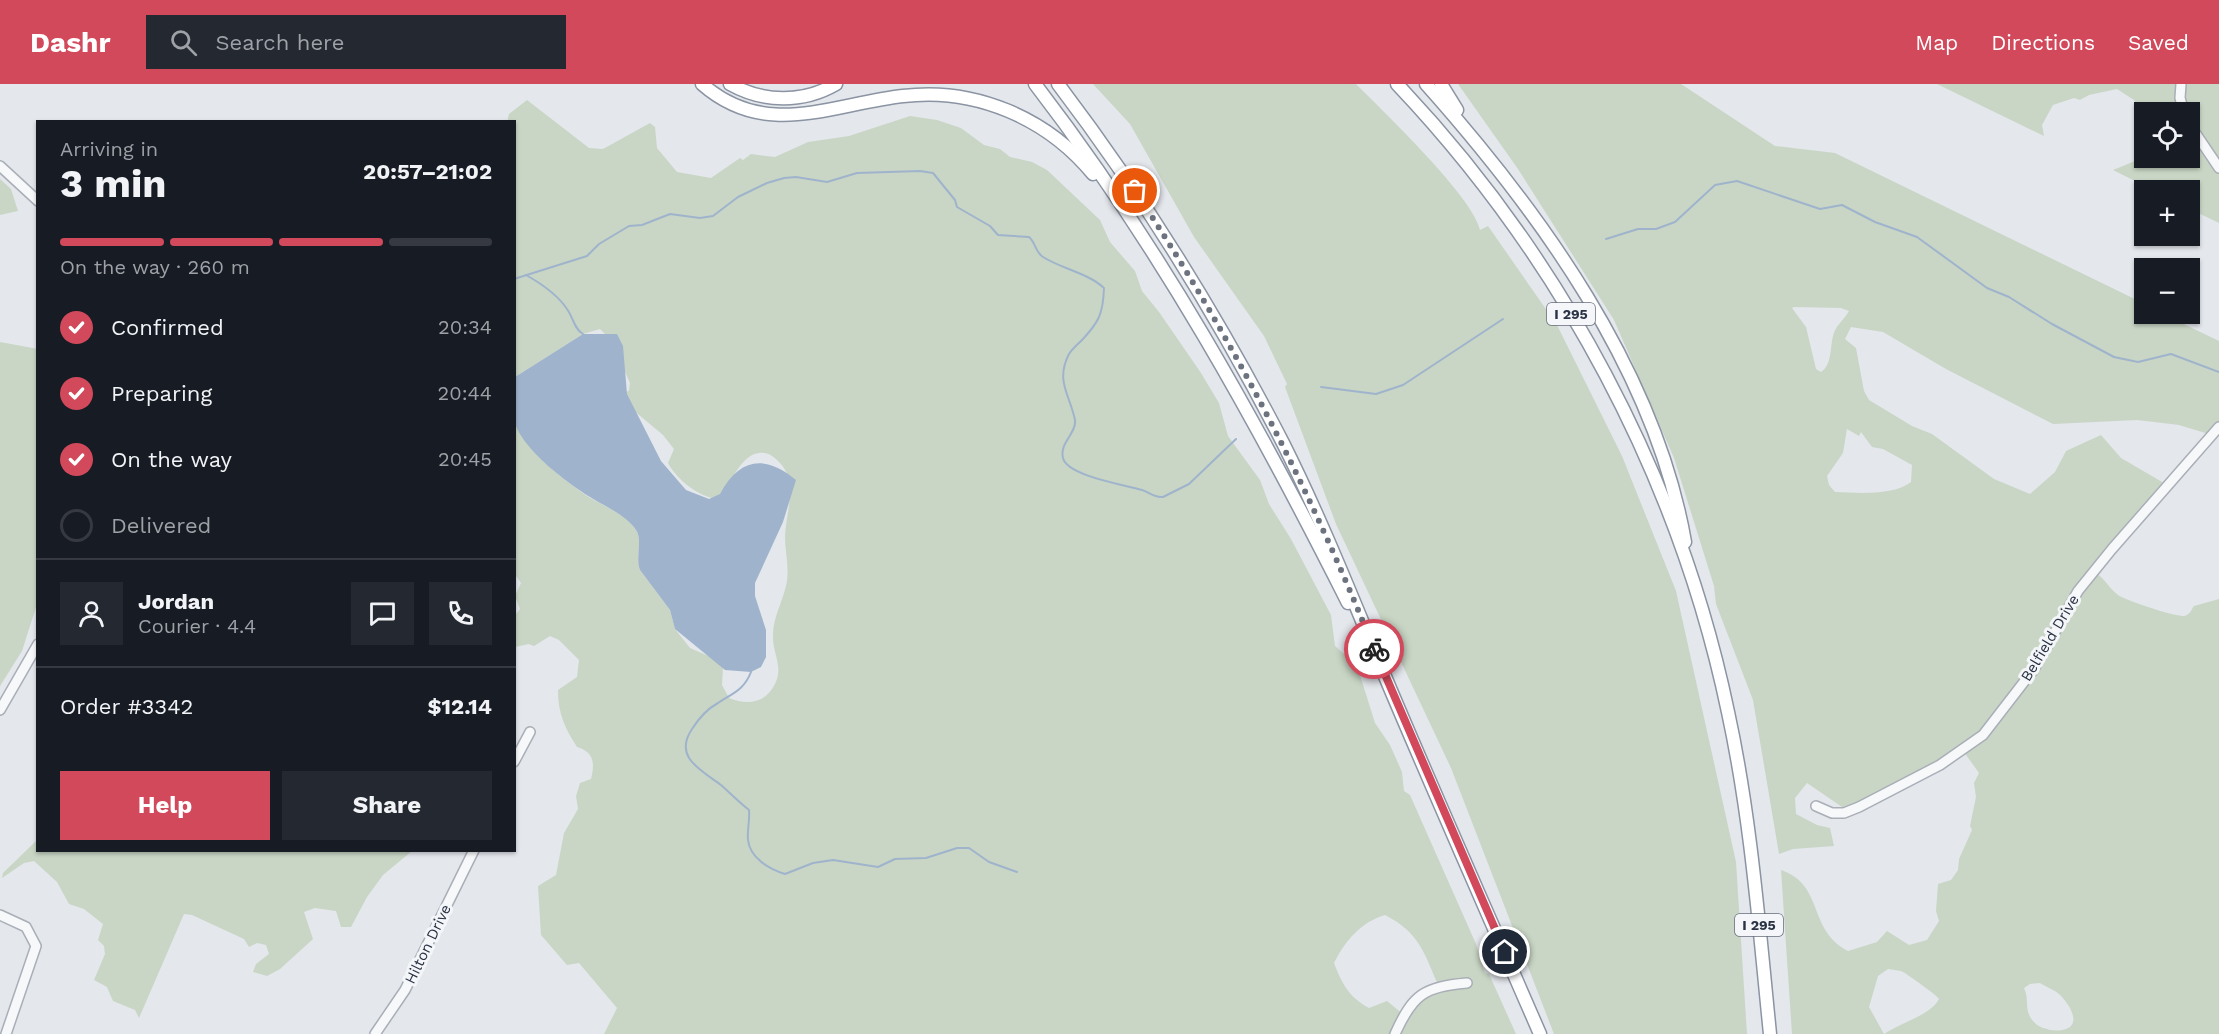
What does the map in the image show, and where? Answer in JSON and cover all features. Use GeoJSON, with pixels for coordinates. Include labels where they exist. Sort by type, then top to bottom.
{"type":"FeatureCollection","features":[{"type":"Feature","properties":{"kind":"highway"},"geometry":{"type":"LineString","coordinates":[[702,84],[737,106],[779,116],[917,94],[959,97],[1001,108],[1043,128],[1078,157],[1157,259]]}},
{"type":"Feature","properties":{"kind":"highway"},"geometry":{"type":"LineString","coordinates":[[730,84],[753,94],[781,99],[809,96],[836,84]]}},
{"type":"Feature","properties":{"kind":"highway"},"geometry":{"type":"LineString","coordinates":[[1035,84],[1094,164],[1157,259],[1280,471],[1384,674]]}},
{"type":"Feature","properties":{"kind":"highway"},"geometry":{"type":"LineString","coordinates":[[1058,84],[1161,230],[1235,354],[1306,492],[1540,1034]]}},
{"type":"Feature","properties":{"kind":"highway","name":"I 295"},"geometry":{"type":"LineString","coordinates":[[1396,84],[1492,197],[1573,316],[1644,453],[1691,577],[1721,680],[1740,771],[1770,1034]]}},
{"type":"Feature","properties":{"kind":"highway"},"geometry":{"type":"LineString","coordinates":[[1426,84],[1486,153]]}},
{"type":"Feature","properties":{"kind":"highway"},"geometry":{"type":"LineString","coordinates":[[1441,84],[1486,153],[1523,202],[1583,291],[1626,371],[1657,442],[1672,485],[1691,577]]}},
{"type":"Feature","properties":{"kind":"street"},"geometry":{"type":"LineString","coordinates":[[2181,84],[2181,102]]}},
{"type":"Feature","properties":{"kind":"street"},"geometry":{"type":"LineString","coordinates":[[2200,140],[2219,168]]}},
{"type":"Feature","properties":{"kind":"street"},"geometry":{"type":"LineString","coordinates":[[0,166],[36,199]]}},
{"type":"Feature","properties":{"kind":"street","name":"Belfield Drive"},"geometry":{"type":"LineString","coordinates":[[1816,806],[1832,813],[1844,813],[1859,807],[1940,765],[1983,735],[2034,669],[2078,591],[2219,427]]}},
{"type":"Feature","properties":{"kind":"street"},"geometry":{"type":"LineString","coordinates":[[0,710],[36,647]]}},
{"type":"Feature","properties":{"kind":"street"},"geometry":{"type":"LineString","coordinates":[[516,758],[530,732]]}},
{"type":"Feature","properties":{"kind":"street","name":"Hilton Drive"},"geometry":{"type":"LineString","coordinates":[[375,1034],[405,990],[473,852]]}},
{"type":"Feature","properties":{"kind":"street"},"geometry":{"type":"LineString","coordinates":[[0,915],[26,927],[36,946],[6,1034]]}},
{"type":"Feature","properties":{"kind":"street"},"geometry":{"type":"LineString","coordinates":[[1395,1034],[1420,993],[1443,985],[1467,983]]}},
{"type":"Feature","properties":{"kind":"green space"},"geometry":{"type":"Polygon","coordinates":[[[1093,84],[1356,84],[1406,134],[1462,197],[1480,230],[1488,226],[1557,325],[1622,456],[1676,591],[1736,862],[1747,1034],[1554,1034],[1451,768],[1336,524],[1285,387],[1287,384],[1264,336],[1194,237],[1130,124],[1093,84]]]}},
{"type":"Feature","properties":{"kind":"green space"},"geometry":{"type":"Polygon","coordinates":[[[1458,84],[1681,84],[1775,146],[1835,153],[2134,299],[2134,324],[2184,324],[2219,341],[2219,427],[2212,435],[2179,425],[2137,420],[2053,424],[1946,369],[1883,332],[1851,327],[1845,339],[1856,348],[1864,391],[1869,400],[1912,426],[1932,434],[1994,479],[2030,494],[2055,472],[2066,451],[2101,435],[2121,458],[2169,486],[2095,572],[2122,597],[2179,616],[2188,615],[2194,606],[2219,599],[2219,1034],[1884,1034],[1792,1034],[1781,870],[1795,877],[1804,886],[1826,932],[1848,951],[1877,942],[1887,931],[1909,945],[1927,940],[1939,921],[1936,911],[1938,884],[1951,880],[1958,870],[1959,859],[1972,830],[1970,826],[1976,797],[1974,783],[1979,773],[1964,752],[1845,809],[1807,783],[1795,798],[1796,814],[1817,825],[1830,828],[1834,846],[1793,849],[1779,854],[1753,700],[1716,604],[1714,586],[1674,458],[1614,320],[1518,169],[1458,84]],[[1792,308],[1806,327],[1816,369],[1821,372],[1829,361],[1834,332],[1849,311],[1841,308],[1792,308]],[[1847,429],[1843,453],[1827,476],[1829,485],[1835,492],[1885,492],[1911,482],[1912,465],[1883,449],[1872,447],[1861,432],[1859,436],[1847,429]],[[1888,969],[1878,976],[1869,1007],[1884,1034],[1929,1010],[1939,999],[1903,972],[1888,969]],[[2040,983],[2030,984],[2024,988],[2031,1018],[2036,1024],[2050,1030],[2068,1028],[2072,1025],[2073,1014],[2066,1001],[2040,983]]]}},
{"type":"Feature","properties":{"kind":"green space"},"geometry":{"type":"Polygon","coordinates":[[[1937,84],[2219,84],[2219,223],[2200,214],[2200,180],[2134,180],[2113,170],[2134,161],[2134,168],[2200,168],[2200,102],[2135,102],[2117,89],[2089,95],[2080,100],[2074,98],[2053,105],[2042,125],[2044,136],[1937,84]]]}},
{"type":"Feature","properties":{"kind":"green space"},"geometry":{"type":"Polygon","coordinates":[[[527,100],[589,148],[603,149],[650,123],[655,127],[657,148],[677,172],[711,178],[740,158],[743,160],[751,154],[775,157],[808,142],[849,136],[910,116],[937,120],[961,128],[984,145],[1000,149],[1010,157],[1032,162],[1047,170],[1100,220],[1110,242],[1135,271],[1142,291],[1201,373],[1219,403],[1228,436],[1260,480],[1269,504],[1291,539],[1331,615],[1335,646],[1354,663],[1360,675],[1375,723],[1390,745],[1402,772],[1404,791],[1410,795],[1476,944],[1485,973],[1489,974],[1516,1034],[604,1034],[617,1008],[579,963],[567,965],[541,935],[538,886],[556,875],[564,833],[578,809],[576,796],[580,783],[591,779],[593,763],[587,752],[577,747],[566,727],[559,706],[558,690],[577,677],[579,660],[559,640],[550,636],[534,646],[529,644],[516,647],[516,614],[520,609],[516,594],[521,583],[516,576],[516,422],[527,443],[555,472],[587,496],[620,514],[636,530],[640,570],[670,610],[675,629],[690,648],[713,658],[723,668],[722,685],[729,698],[742,702],[755,701],[766,696],[771,691],[777,677],[778,665],[773,629],[787,580],[785,536],[790,497],[789,478],[779,462],[770,455],[759,453],[752,455],[740,465],[717,499],[703,495],[682,481],[668,463],[674,449],[663,435],[620,399],[629,390],[630,383],[612,341],[600,329],[583,334],[516,376],[516,120],[508,120],[509,114],[527,100]],[[1385,915],[1376,918],[1355,933],[1343,947],[1334,963],[1347,989],[1369,1008],[1387,1001],[1404,1015],[1420,995],[1439,987],[1420,945],[1406,929],[1385,915]]]}},
{"type":"Feature","properties":{"kind":"green space"},"geometry":{"type":"Polygon","coordinates":[[[0,179],[11,189],[18,211],[0,215],[0,179]]]}},
{"type":"Feature","properties":{"kind":"green space"},"geometry":{"type":"Polygon","coordinates":[[[0,342],[36,349],[36,607],[22,651],[0,686],[0,342]]]}},
{"type":"Feature","properties":{"kind":"green space"},"geometry":{"type":"Polygon","coordinates":[[[36,841],[36,852],[411,852],[383,875],[367,897],[351,927],[341,927],[336,911],[315,908],[304,912],[313,939],[280,969],[267,976],[253,972],[256,964],[269,954],[266,945],[257,943],[249,947],[244,939],[192,915],[184,914],[139,1018],[135,1010],[113,1001],[107,987],[94,980],[105,954],[104,946],[98,940],[103,924],[84,909],[69,904],[57,882],[34,861],[24,863],[2,878],[3,873],[36,841]]]}},
{"type":"Feature","properties":{"kind":"water"},"geometry":{"type":"Polygon","coordinates":[[[583,334],[617,334],[623,346],[627,394],[661,461],[686,490],[709,499],[720,494],[736,473],[754,464],[774,466],[796,480],[783,522],[755,583],[755,596],[766,630],[766,657],[761,667],[751,672],[725,670],[675,629],[670,610],[640,570],[639,539],[632,525],[622,516],[560,476],[525,442],[516,424],[516,376],[583,334]]]}},
{"type":"Feature","properties":{"kind":"waterway"},"geometry":{"type":"LineString","coordinates":[[516,278],[587,256],[599,244],[629,226],[642,225],[670,214],[700,218],[713,216],[738,197],[767,183],[784,178],[796,177],[827,182],[857,173],[920,171],[933,173],[955,200],[957,207],[990,226],[998,235],[1029,237],[1038,253],[1043,257],[1104,288],[1103,305],[1096,322],[1088,334],[1070,352],[1063,372],[1063,380],[1075,420],[1075,425],[1062,453],[1067,464],[1086,475],[1163,497],[1189,484],[1236,439]]}},
{"type":"Feature","properties":{"kind":"waterway"},"geometry":{"type":"LineString","coordinates":[[1606,239],[1638,229],[1656,229],[1675,222],[1715,185],[1737,181],[1820,209],[1842,205],[1875,222],[1917,237],[1987,288],[2009,297],[2052,324],[2114,357],[2138,362],[2171,354],[2219,372]]}},
{"type":"Feature","properties":{"kind":"waterway"},"geometry":{"type":"LineString","coordinates":[[526,275],[559,299],[583,334]]}},
{"type":"Feature","properties":{"kind":"waterway"},"geometry":{"type":"LineString","coordinates":[[1321,387],[1376,394],[1403,385],[1503,319]]}},
{"type":"Feature","properties":{"kind":"waterway"},"geometry":{"type":"LineString","coordinates":[[751,672],[741,687],[710,708],[700,718],[687,739],[686,747],[692,762],[749,810],[750,846],[761,862],[785,874],[813,863],[833,860],[878,867],[895,859],[926,858],[957,848],[969,848],[989,862],[1017,872]]}},
{"type":"Feature","properties":{"kind":"way so far"},"geometry":{"type":"LineString","coordinates":[[1135,191],[1209,309],[1269,418],[1336,558],[1374,649]]}},
{"type":"Feature","properties":{"kind":"route"},"geometry":{"type":"LineString","coordinates":[[1374,649],[1505,952]]}}]}
